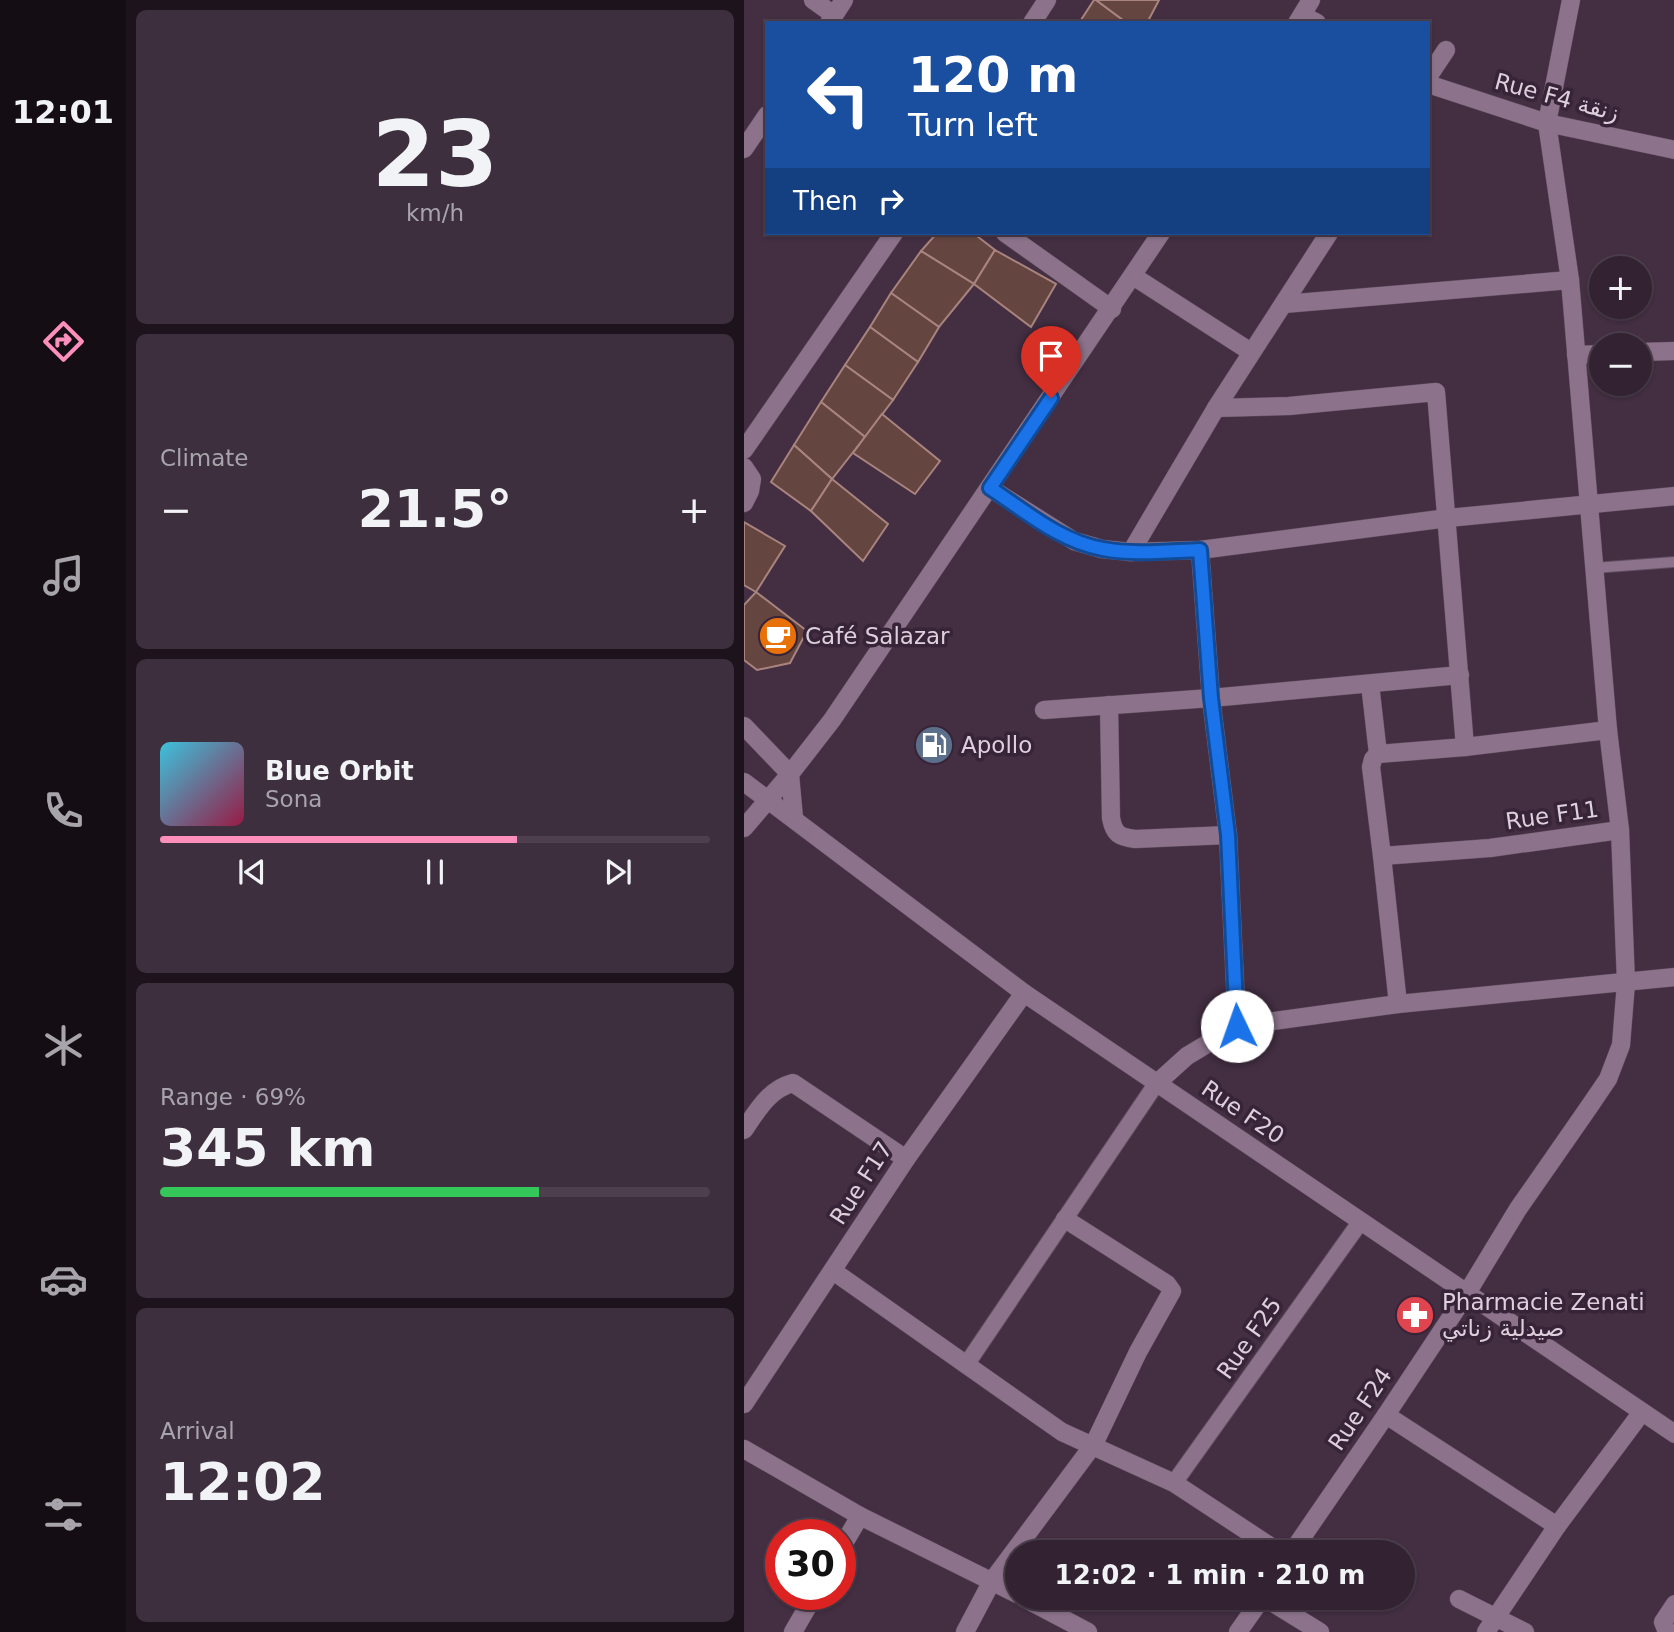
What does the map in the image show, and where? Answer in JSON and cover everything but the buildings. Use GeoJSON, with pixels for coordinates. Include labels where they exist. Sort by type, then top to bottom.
{"type":"FeatureCollection","features":[{"type":"Feature","properties":{"kind":"street"},"geometry":{"type":"LineString","coordinates":[[812,0],[832,19],[844,0]]}},
{"type":"Feature","properties":{"kind":"street"},"geometry":{"type":"LineString","coordinates":[[1033,21],[1047,0]]}},
{"type":"Feature","properties":{"kind":"street","name":"Rue F24"},"geometry":{"type":"LineString","coordinates":[[1300,1540],[1467,1293],[1518,1209],[1608,1079],[1621,1045],[1626,983],[1620,830],[1593,568],[1570,280],[1547,122],[1571,0]]}},
{"type":"Feature","properties":{"kind":"street"},"geometry":{"type":"LineString","coordinates":[[1430,74],[1446,50]]}},
{"type":"Feature","properties":{"kind":"street","name":"Rue F4 زنقة"},"geometry":{"type":"LineString","coordinates":[[1430,85],[1547,122],[1674,150]]}},
{"type":"Feature","properties":{"kind":"street"},"geometry":{"type":"LineString","coordinates":[[744,149],[765,119]]}},
{"type":"Feature","properties":{"kind":"street"},"geometry":{"type":"LineString","coordinates":[[744,450],[893,235]]}},
{"type":"Feature","properties":{"kind":"street"},"geometry":{"type":"LineString","coordinates":[[1008,235],[1112,309]]}},
{"type":"Feature","properties":{"kind":"street"},"geometry":{"type":"LineString","coordinates":[[744,828],[832,720],[1160,235]]}},
{"type":"Feature","properties":{"kind":"street"},"geometry":{"type":"LineString","coordinates":[[1131,552],[1216,408],[1328,235]]}},
{"type":"Feature","properties":{"kind":"street"},"geometry":{"type":"LineString","coordinates":[[1133,276],[1252,352]]}},
{"type":"Feature","properties":{"kind":"street"},"geometry":{"type":"LineString","coordinates":[[1284,304],[1570,280]]}},
{"type":"Feature","properties":{"kind":"street"},"geometry":{"type":"LineString","coordinates":[[1652,352],[1674,351]]}},
{"type":"Feature","properties":{"kind":"street"},"geometry":{"type":"LineString","coordinates":[[1576,355],[1589,354]]}},
{"type":"Feature","properties":{"kind":"street"},"geometry":{"type":"LineString","coordinates":[[1216,408],[1289,406],[1436,393],[1465,747]]}},
{"type":"Feature","properties":{"kind":"street"},"geometry":{"type":"LineString","coordinates":[[744,467],[752,479],[744,503]]}},
{"type":"Feature","properties":{"kind":"street"},"geometry":{"type":"LineString","coordinates":[[990,488],[1074,541],[1102,549],[1131,552],[1200,550],[1448,519],[1674,496]]}},
{"type":"Feature","properties":{"kind":"street"},"geometry":{"type":"LineString","coordinates":[[1200,550],[1211,698],[1228,835],[1237,1026]]}},
{"type":"Feature","properties":{"kind":"street"},"geometry":{"type":"LineString","coordinates":[[1044,710],[1460,675]]}},
{"type":"Feature","properties":{"kind":"street"},"geometry":{"type":"LineString","coordinates":[[1370,684],[1378,754]]}},
{"type":"Feature","properties":{"kind":"street"},"geometry":{"type":"LineString","coordinates":[[1109,705],[1111,818],[1114,830],[1121,837],[1135,839],[1228,835]]}},
{"type":"Feature","properties":{"kind":"street"},"geometry":{"type":"LineString","coordinates":[[744,726],[790,774],[794,818]]}},
{"type":"Feature","properties":{"kind":"street"},"geometry":{"type":"LineString","coordinates":[[1398,1004],[1371,768],[1373,759],[1378,754],[1608,730]]}},
{"type":"Feature","properties":{"kind":"street","name":"Rue F20"},"geometry":{"type":"LineString","coordinates":[[744,782],[1024,993],[1674,1434]]}},
{"type":"Feature","properties":{"kind":"street","name":"Rue F11"},"geometry":{"type":"LineString","coordinates":[[1383,856],[1490,848],[1620,830]]}},
{"type":"Feature","properties":{"kind":"street"},"geometry":{"type":"LineString","coordinates":[[966,1365],[1156,1084],[1187,1056],[1237,1026],[1398,1004],[1674,977]]}},
{"type":"Feature","properties":{"kind":"street","name":"Rue F17"},"geometry":{"type":"LineString","coordinates":[[744,1404],[906,1159],[1024,993]]}},
{"type":"Feature","properties":{"kind":"street"},"geometry":{"type":"LineString","coordinates":[[744,1130],[767,1098],[793,1083],[906,1159]]}},
{"type":"Feature","properties":{"kind":"street"},"geometry":{"type":"LineString","coordinates":[[965,1632],[992,1581],[1094,1444],[1138,1352],[1172,1291],[1168,1284],[1065,1219]]}},
{"type":"Feature","properties":{"kind":"street","name":"Rue F25"},"geometry":{"type":"LineString","coordinates":[[1174,1483],[1361,1221]]}},
{"type":"Feature","properties":{"kind":"street"},"geometry":{"type":"LineString","coordinates":[[833,1271],[1062,1432],[1094,1444],[1174,1483],[1261,1540]]}},
{"type":"Feature","properties":{"kind":"street"},"geometry":{"type":"LineString","coordinates":[[1486,1632],[1557,1526],[1642,1412]]}},
{"type":"Feature","properties":{"kind":"street"},"geometry":{"type":"LineString","coordinates":[[1386,1415],[1557,1526]]}},
{"type":"Feature","properties":{"kind":"street"},"geometry":{"type":"LineString","coordinates":[[744,1449],[860,1516],[1005,1588]]}},
{"type":"Feature","properties":{"kind":"street"},"geometry":{"type":"LineString","coordinates":[[856,1523],[860,1516]]}},
{"type":"Feature","properties":{"kind":"street"},"geometry":{"type":"LineString","coordinates":[[1459,1599],[1525,1632]]}},
{"type":"Feature","properties":{"kind":"street"},"geometry":{"type":"LineString","coordinates":[[1666,1632],[1663,1622],[1674,1604]]}},
{"type":"Feature","properties":{"kind":"street"},"geometry":{"type":"LineString","coordinates":[[793,1632],[806,1610]]}},
{"type":"Feature","properties":{"kind":"street"},"geometry":{"type":"LineString","coordinates":[[1047,1610],[1088,1632]]}},
{"type":"Feature","properties":{"kind":"street"},"geometry":{"type":"LineString","coordinates":[[1238,1632],[1254,1610]]}},
{"type":"Feature","properties":{"kind":"street"},"geometry":{"type":"LineString","coordinates":[[1283,1610],[1320,1632]]}},
{"type":"Feature","properties":{"kind":"lane"},"geometry":{"type":"LineString","coordinates":[[1593,568],[1674,562]]}},
{"type":"Feature","properties":{"kind":"place","name":"Café Salazar"},"geometry":{"type":"Point","coordinates":[778,636]}},
{"type":"Feature","properties":{"kind":"place","name":"Apollo"},"geometry":{"type":"Point","coordinates":[934,745]}},
{"type":"Feature","properties":{"kind":"place","name":"Pharmacie Zenati صيدلية زناتي"},"geometry":{"type":"Point","coordinates":[1415,1315]}},
{"type":"Feature","properties":{"kind":"route"},"geometry":{"type":"LineString","coordinates":[[1051,398],[990,488],[1074,541],[1102,549],[1131,552],[1200,550],[1211,698],[1228,835],[1237,1026]]}}]}
